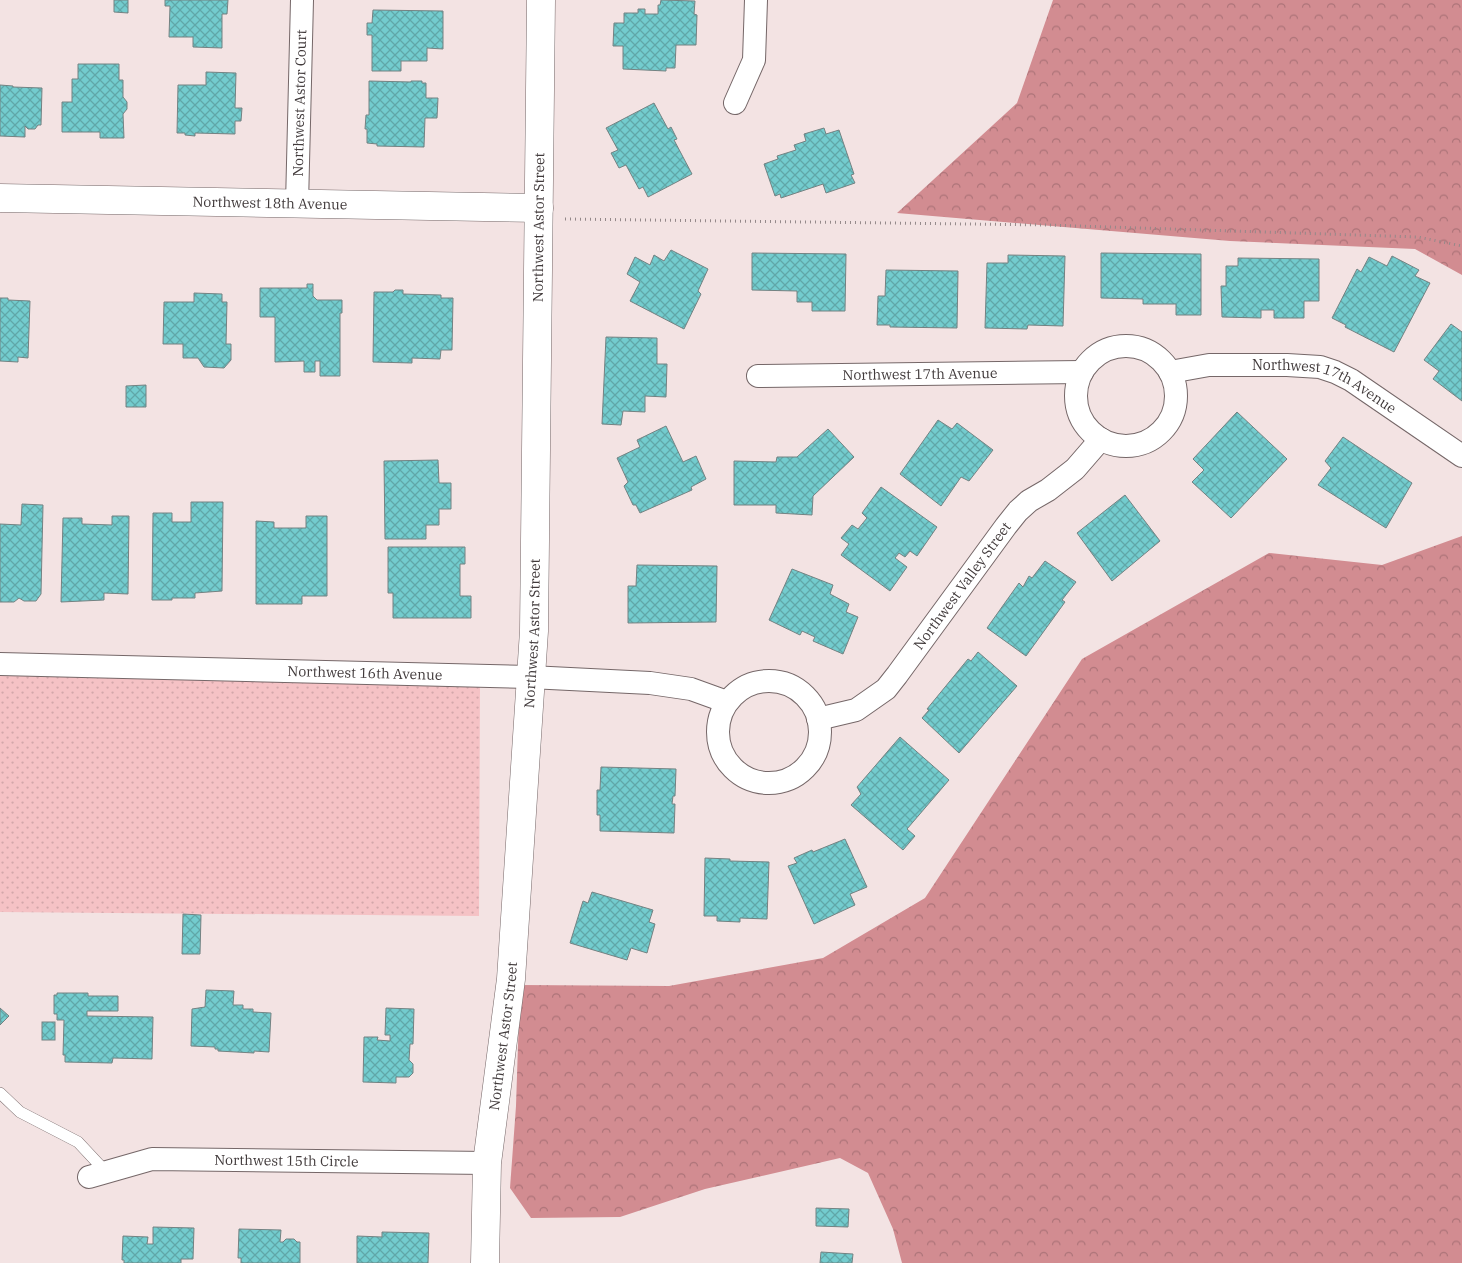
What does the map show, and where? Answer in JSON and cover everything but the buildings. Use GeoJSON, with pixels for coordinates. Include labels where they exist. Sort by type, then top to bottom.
{"type":"FeatureCollection","features":[{"type":"Feature","properties":{"kind":"street","name":"Northwest Astor Court"},"geometry":{"type":"LineString","coordinates":[[297,204],[302,0]]}},
{"type":"Feature","properties":{"kind":"street","name":"Northwest Astor Street"},"geometry":{"type":"LineString","coordinates":[[485,1263],[487,1163],[511,979],[534,631],[541,0]]}},
{"type":"Feature","properties":{"kind":"street"},"geometry":{"type":"LineString","coordinates":[[735,103],[754,60],[756,0]]}},
{"type":"Feature","properties":{"kind":"street","name":"Northwest 18th Avenue"},"geometry":{"type":"LineString","coordinates":[[0,198],[297,204],[539,213]]}},
{"type":"Feature","properties":{"kind":"street"},"geometry":{"type":"LineString","coordinates":[[1117,346],[1144,348],[1159,358],[1170,372],[1174,380],[1176,399],[1172,416],[1161,432],[1154,437],[1137,444],[1119,445],[1101,439],[1087,426],[1078,410],[1076,390],[1078,381],[1087,365],[1100,353],[1117,346]]}},
{"type":"Feature","properties":{"kind":"street","name":"Northwest 17th Avenue"},"geometry":{"type":"LineString","coordinates":[[1170,372],[1209,365],[1320,367],[1351,380],[1462,456]]}},
{"type":"Feature","properties":{"kind":"street","name":"Northwest 17th Avenue"},"geometry":{"type":"LineString","coordinates":[[758,376],[1082,372]]}},
{"type":"Feature","properties":{"kind":"street","name":"Northwest Valley Street"},"geometry":{"type":"LineString","coordinates":[[818,719],[856,710],[886,688],[903,668],[1018,511],[1074,469],[1101,439]]}},
{"type":"Feature","properties":{"kind":"street","name":"Northwest 16th Avenue"},"geometry":{"type":"LineString","coordinates":[[0,664],[530,677],[650,683],[691,689],[727,702]]}},
{"type":"Feature","properties":{"kind":"street"},"geometry":{"type":"LineString","coordinates":[[764,682],[778,682],[792,686],[804,694],[818,719],[820,732],[814,756],[807,766],[797,775],[773,783],[760,782],[737,772],[728,762],[718,739],[718,726],[727,702],[737,692],[750,685],[764,682]]}},
{"type":"Feature","properties":{"kind":"street","name":"Northwest 15th Circle"},"geometry":{"type":"LineString","coordinates":[[97,1175],[152,1159],[487,1163]]}},
{"type":"Feature","properties":{"kind":"lane"},"geometry":{"type":"LineString","coordinates":[[0,1093],[20,1112],[78,1142],[97,1175]]}},
{"type":"Feature","properties":{"kind":"path"},"geometry":{"type":"LineString","coordinates":[[539,213],[1057,225],[1418,237],[1462,246]]}},
{"type":"Feature","properties":{"kind":"shaded area"},"geometry":{"type":"Polygon","coordinates":[[[0,673],[480,686],[479,916],[0,912],[0,673]]]}},
{"type":"Feature","properties":{"kind":"green space"},"geometry":{"type":"Polygon","coordinates":[[[1053,0],[1462,0],[1462,275],[1415,249],[1230,241],[897,213],[1017,103],[1053,0]]]}},
{"type":"Feature","properties":{"kind":"green space"},"geometry":{"type":"Polygon","coordinates":[[[1462,536],[1462,1263],[902,1263],[893,1229],[868,1173],[840,1158],[705,1189],[620,1217],[531,1218],[510,1188],[516,1106],[520,985],[669,986],[823,958],[925,898],[1082,659],[1269,553],[1382,565],[1462,536]]]}}]}
